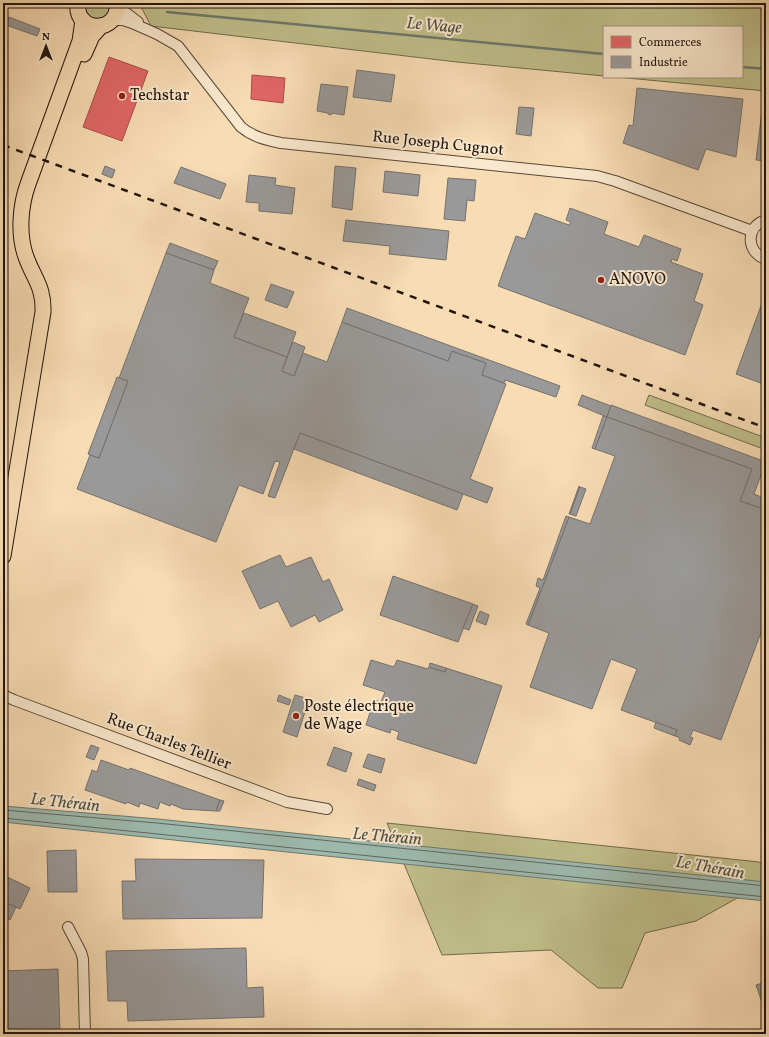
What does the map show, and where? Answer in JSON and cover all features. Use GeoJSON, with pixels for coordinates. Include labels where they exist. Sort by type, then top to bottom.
{"type":"FeatureCollection","features":[{"type":"Feature","properties":{"kind":"main road"},"geometry":{"type":"LineString","coordinates":[[22,234],[36,189],[84,53],[92,36],[117,11],[117,3]]}},
{"type":"Feature","properties":{"kind":"main road"},"geometry":{"type":"LineString","coordinates":[[77,9],[91,26],[106,23]]}},
{"type":"Feature","properties":{"kind":"main road"},"geometry":{"type":"LineString","coordinates":[[3,556],[43,306],[40,286],[24,252],[22,234],[22,206],[26,189],[80,40],[77,9]]}},
{"type":"Feature","properties":{"kind":"street","name":"Rue Joseph Cugnot"},"geometry":{"type":"LineString","coordinates":[[117,3],[132,17],[157,34]]}},
{"type":"Feature","properties":{"kind":"street","name":"Rue Joseph Cugnot"},"geometry":{"type":"LineString","coordinates":[[106,23],[127,21],[174,43],[183,51],[241,127],[247,132],[264,139],[281,143],[597,176],[619,182],[752,231]]}},
{"type":"Feature","properties":{"kind":"street"},"geometry":{"type":"LineString","coordinates":[[766,220],[757,225],[752,231],[750,240],[753,250],[760,256],[766,258]]}},
{"type":"Feature","properties":{"kind":"street","name":"Rue Charles Tellier"},"geometry":{"type":"LineString","coordinates":[[3,695],[287,802],[326,809]]}},
{"type":"Feature","properties":{"kind":"street"},"geometry":{"type":"LineString","coordinates":[[68,927],[83,959],[85,1034]]}},
{"type":"Feature","properties":{"kind":"shaded area"},"geometry":{"type":"Polygon","coordinates":[[[84,3],[111,3],[110,13],[101,20],[90,18],[87,14],[84,3]]]}},
{"type":"Feature","properties":{"kind":"shaded area"},"geometry":{"type":"Polygon","coordinates":[[[139,3],[766,3],[766,91],[627,78],[743,78],[743,26],[603,26],[603,76],[457,62],[151,26],[139,3]]]}},
{"type":"Feature","properties":{"kind":"shaded area"},"geometry":{"type":"Polygon","coordinates":[[[649,395],[766,438],[766,450],[645,405],[649,395]]]}},
{"type":"Feature","properties":{"kind":"shaded area"},"geometry":{"type":"Polygon","coordinates":[[[387,823],[759,862],[766,867],[766,882],[696,921],[645,933],[622,988],[598,988],[551,950],[442,955],[387,823]]]}},
{"type":"Feature","properties":{"kind":"water"},"geometry":{"type":"Polygon","coordinates":[[[3,806],[158,819],[766,882],[766,901],[3,822],[3,806]]]}},
{"type":"Feature","properties":{"kind":"building: Commerces"},"geometry":{"type":"Polygon","coordinates":[[[109,57],[148,71],[122,141],[83,127],[109,57]]]}},
{"type":"Feature","properties":{"kind":"building: Commerces"},"geometry":{"type":"Polygon","coordinates":[[[252,75],[285,78],[283,103],[251,99],[252,75]]]}},
{"type":"Feature","properties":{"kind":"building: Industrie"},"geometry":{"type":"Polygon","coordinates":[[[9,17],[40,29],[37,36],[6,25],[9,17]]]}},
{"type":"Feature","properties":{"kind":"building: Industrie"},"geometry":{"type":"Polygon","coordinates":[[[357,70],[395,75],[391,102],[353,97],[357,70]]]}},
{"type":"Feature","properties":{"kind":"building: Industrie"},"geometry":{"type":"Polygon","coordinates":[[[321,84],[348,87],[344,115],[332,113],[331,115],[317,111],[321,84]]]}},
{"type":"Feature","properties":{"kind":"building: Industrie"},"geometry":{"type":"Polygon","coordinates":[[[637,88],[743,99],[736,157],[706,149],[698,170],[623,143],[629,125],[633,126],[637,88]]]}},
{"type":"Feature","properties":{"kind":"building: Industrie"},"geometry":{"type":"Polygon","coordinates":[[[519,107],[534,108],[531,136],[516,134],[519,107]]]}},
{"type":"Feature","properties":{"kind":"building: Industrie"},"geometry":{"type":"Polygon","coordinates":[[[762,110],[766,110],[766,161],[756,160],[762,110]]]}},
{"type":"Feature","properties":{"kind":"building: Industrie"},"geometry":{"type":"Polygon","coordinates":[[[105,166],[115,170],[112,178],[102,174],[105,166]]]}},
{"type":"Feature","properties":{"kind":"building: Industrie"},"geometry":{"type":"Polygon","coordinates":[[[335,166],[356,168],[352,210],[332,207],[335,166]]]}},
{"type":"Feature","properties":{"kind":"building: Industrie"},"geometry":{"type":"Polygon","coordinates":[[[181,167],[226,184],[220,199],[174,183],[181,167]]]}},
{"type":"Feature","properties":{"kind":"building: Industrie"},"geometry":{"type":"Polygon","coordinates":[[[385,171],[420,175],[418,196],[383,192],[385,171]]]}},
{"type":"Feature","properties":{"kind":"building: Industrie"},"geometry":{"type":"Polygon","coordinates":[[[249,175],[276,178],[275,185],[295,188],[292,214],[259,211],[259,203],[246,202],[249,175]]]}},
{"type":"Feature","properties":{"kind":"building: Industrie"},"geometry":{"type":"Polygon","coordinates":[[[448,178],[476,180],[474,201],[467,200],[465,221],[444,219],[448,178]]]}},
{"type":"Feature","properties":{"kind":"building: Industrie","name":"ANOVO"},"geometry":{"type":"Polygon","coordinates":[[[570,208],[608,222],[604,234],[639,247],[644,235],[681,249],[677,261],[672,259],[671,262],[703,274],[694,301],[703,305],[685,355],[498,286],[516,236],[525,239],[535,213],[569,225],[571,222],[566,220],[570,208]]]}},
{"type":"Feature","properties":{"kind":"building: Industrie"},"geometry":{"type":"Polygon","coordinates":[[[346,220],[449,231],[446,260],[389,254],[390,246],[343,241],[346,220]]]}},
{"type":"Feature","properties":{"kind":"building: Industrie"},"geometry":{"type":"Polygon","coordinates":[[[170,243],[218,261],[214,270],[166,253],[170,243]]]}},
{"type":"Feature","properties":{"kind":"building: Industrie"},"geometry":{"type":"Polygon","coordinates":[[[166,253],[214,270],[210,283],[249,298],[234,337],[287,357],[282,371],[294,376],[303,353],[327,362],[342,322],[448,361],[452,351],[486,363],[482,375],[506,384],[470,479],[493,488],[487,503],[300,433],[275,498],[268,496],[280,462],[275,461],[263,494],[239,485],[216,542],[77,489],[90,455],[99,458],[128,381],[119,378],[166,253]]]}},
{"type":"Feature","properties":{"kind":"building: Industrie"},"geometry":{"type":"Polygon","coordinates":[[[271,284],[294,292],[287,308],[265,300],[271,284]]]}},
{"type":"Feature","properties":{"kind":"building: Industrie"},"geometry":{"type":"Polygon","coordinates":[[[766,292],[766,385],[736,374],[766,292]]]}},
{"type":"Feature","properties":{"kind":"building: Industrie"},"geometry":{"type":"Polygon","coordinates":[[[347,308],[560,386],[556,397],[505,380],[504,383],[482,375],[486,363],[452,351],[448,361],[342,322],[347,308]]]}},
{"type":"Feature","properties":{"kind":"building: Industrie"},"geometry":{"type":"Polygon","coordinates":[[[244,313],[296,332],[287,357],[234,337],[244,313]]]}},
{"type":"Feature","properties":{"kind":"building: Industrie"},"geometry":{"type":"Polygon","coordinates":[[[293,342],[305,347],[294,376],[282,371],[293,342]]]}},
{"type":"Feature","properties":{"kind":"building: Industrie"},"geometry":{"type":"Polygon","coordinates":[[[117,377],[128,381],[99,458],[88,454],[117,377]]]}},
{"type":"Feature","properties":{"kind":"building: Industrie"},"geometry":{"type":"Polygon","coordinates":[[[582,395],[611,406],[607,417],[578,405],[582,395]]]}},
{"type":"Feature","properties":{"kind":"building: Industrie"},"geometry":{"type":"Polygon","coordinates":[[[611,405],[766,462],[754,494],[766,499],[766,510],[740,501],[752,469],[607,417],[611,405]]]}},
{"type":"Feature","properties":{"kind":"building: Industrie"},"geometry":{"type":"Polygon","coordinates":[[[603,416],[607,417],[595,449],[592,448],[603,416]]]}},
{"type":"Feature","properties":{"kind":"building: Industrie"},"geometry":{"type":"Polygon","coordinates":[[[607,417],[752,469],[740,501],[766,510],[766,619],[721,740],[693,730],[690,737],[693,738],[690,745],[679,740],[680,738],[675,736],[677,730],[621,710],[637,669],[611,659],[592,709],[530,687],[549,633],[528,625],[569,517],[590,524],[615,456],[595,449],[607,417]]]}},
{"type":"Feature","properties":{"kind":"building: Industrie"},"geometry":{"type":"Polygon","coordinates":[[[300,433],[463,494],[457,510],[294,449],[300,433]]]}},
{"type":"Feature","properties":{"kind":"building: Industrie"},"geometry":{"type":"Polygon","coordinates":[[[579,486],[580,487],[569,514],[579,486]]]}},
{"type":"Feature","properties":{"kind":"building: Industrie"},"geometry":{"type":"Polygon","coordinates":[[[580,487],[586,489],[576,516],[570,514],[580,487]]]}},
{"type":"Feature","properties":{"kind":"building: Industrie"},"geometry":{"type":"Polygon","coordinates":[[[566,516],[569,517],[528,625],[526,624],[540,588],[536,586],[538,578],[543,580],[566,516]]]}},
{"type":"Feature","properties":{"kind":"building: Industrie"},"geometry":{"type":"Polygon","coordinates":[[[280,555],[286,567],[311,557],[323,582],[329,579],[343,610],[319,622],[315,615],[291,627],[278,601],[260,609],[242,571],[280,555]]]}},
{"type":"Feature","properties":{"kind":"building: Industrie"},"geometry":{"type":"Polygon","coordinates":[[[393,576],[473,604],[458,642],[380,615],[393,576]]]}},
{"type":"Feature","properties":{"kind":"building: Industrie"},"geometry":{"type":"Polygon","coordinates":[[[473,604],[478,606],[469,630],[463,628],[473,604]]]}},
{"type":"Feature","properties":{"kind":"building: Industrie"},"geometry":{"type":"Polygon","coordinates":[[[480,611],[489,615],[486,625],[476,621],[480,611]]]}},
{"type":"Feature","properties":{"kind":"building: Industrie"},"geometry":{"type":"Polygon","coordinates":[[[371,660],[394,667],[397,660],[428,669],[429,667],[445,672],[446,668],[502,686],[476,764],[397,739],[399,732],[391,729],[390,733],[366,725],[374,700],[381,702],[385,692],[363,685],[371,660]]]}},
{"type":"Feature","properties":{"kind":"building: Industrie"},"geometry":{"type":"Polygon","coordinates":[[[430,663],[446,668],[445,672],[429,667],[430,663]]]}},
{"type":"Feature","properties":{"kind":"building: Industrie"},"geometry":{"type":"Polygon","coordinates":[[[279,695],[291,700],[289,705],[277,701],[279,695]]]}},
{"type":"Feature","properties":{"kind":"building: Industrie","name":"Poste électrique de Wage"},"geometry":{"type":"Polygon","coordinates":[[[295,695],[309,699],[297,737],[283,732],[295,695]]]}},
{"type":"Feature","properties":{"kind":"building: Industrie"},"geometry":{"type":"Polygon","coordinates":[[[656,722],[677,730],[675,736],[654,728],[656,722]]]}},
{"type":"Feature","properties":{"kind":"building: Industrie"},"geometry":{"type":"Polygon","coordinates":[[[91,745],[99,748],[94,760],[86,757],[91,745]]]}},
{"type":"Feature","properties":{"kind":"building: Industrie"},"geometry":{"type":"Polygon","coordinates":[[[334,747],[352,753],[346,772],[327,765],[334,747]]]}},
{"type":"Feature","properties":{"kind":"building: Industrie"},"geometry":{"type":"Polygon","coordinates":[[[368,754],[385,759],[381,773],[363,767],[368,754]]]}},
{"type":"Feature","properties":{"kind":"building: Industrie"},"geometry":{"type":"Polygon","coordinates":[[[101,760],[129,770],[130,768],[220,800],[216,811],[183,809],[171,804],[170,806],[160,802],[158,809],[140,803],[139,807],[85,790],[92,770],[97,772],[101,760]]]}},
{"type":"Feature","properties":{"kind":"building: Industrie"},"geometry":{"type":"Polygon","coordinates":[[[359,779],[376,785],[374,791],[357,785],[359,779]]]}},
{"type":"Feature","properties":{"kind":"building: Industrie"},"geometry":{"type":"Polygon","coordinates":[[[220,800],[224,801],[220,811],[216,811],[220,800]]]}},
{"type":"Feature","properties":{"kind":"building: Industrie"},"geometry":{"type":"Polygon","coordinates":[[[76,850],[77,892],[48,892],[47,851],[76,850]]]}},
{"type":"Feature","properties":{"kind":"building: Industrie"},"geometry":{"type":"Polygon","coordinates":[[[135,859],[264,860],[262,918],[123,919],[122,881],[136,881],[135,859]]]}},
{"type":"Feature","properties":{"kind":"building: Industrie"},"geometry":{"type":"Polygon","coordinates":[[[3,875],[30,888],[20,909],[6,903],[7,901],[3,899],[3,875]]]}},
{"type":"Feature","properties":{"kind":"building: Industrie"},"geometry":{"type":"Polygon","coordinates":[[[6,903],[16,907],[10,920],[3,917],[3,910],[6,903]]]}},
{"type":"Feature","properties":{"kind":"building: Industrie"},"geometry":{"type":"Polygon","coordinates":[[[246,948],[247,988],[263,987],[264,1017],[128,1021],[127,1001],[108,1001],[106,951],[246,948]]]}},
{"type":"Feature","properties":{"kind":"building: Industrie"},"geometry":{"type":"Polygon","coordinates":[[[58,969],[60,1034],[3,1034],[3,971],[58,969]]]}},
{"type":"Feature","properties":{"kind":"building: Industrie"},"geometry":{"type":"Polygon","coordinates":[[[766,982],[766,1007],[764,1008],[756,985],[766,982]]]}},
{"type":"Feature","properties":{"kind":"waterway","name":"Le Wage"},"geometry":{"type":"LineString","coordinates":[[167,12],[603,54]]}},
{"type":"Feature","properties":{"kind":"waterway","name":"Le Wage"},"geometry":{"type":"LineString","coordinates":[[743,67],[766,69]]}},
{"type":"Feature","properties":{"kind":"railway"},"geometry":{"type":"LineString","coordinates":[[3,145],[766,428]]}},
{"type":"Feature","properties":{"kind":"place","name":"Techstar"},"geometry":{"type":"Point","coordinates":[122,96]}},
{"type":"Feature","properties":{"kind":"place","name":"ANOVO"},"geometry":{"type":"Point","coordinates":[601,280]}},
{"type":"Feature","properties":{"kind":"place","name":"Poste électrique de Wage"},"geometry":{"type":"Point","coordinates":[296,716]}},
{"type":"Feature","properties":{"kind":"water label","name":"Le Thérain"},"geometry":{"type":"Point","coordinates":[65,803]}},
{"type":"Feature","properties":{"kind":"water label","name":"Le Thérain"},"geometry":{"type":"Point","coordinates":[387,837]}},
{"type":"Feature","properties":{"kind":"water label","name":"Le Thérain"},"geometry":{"type":"Point","coordinates":[710,868]}}]}
